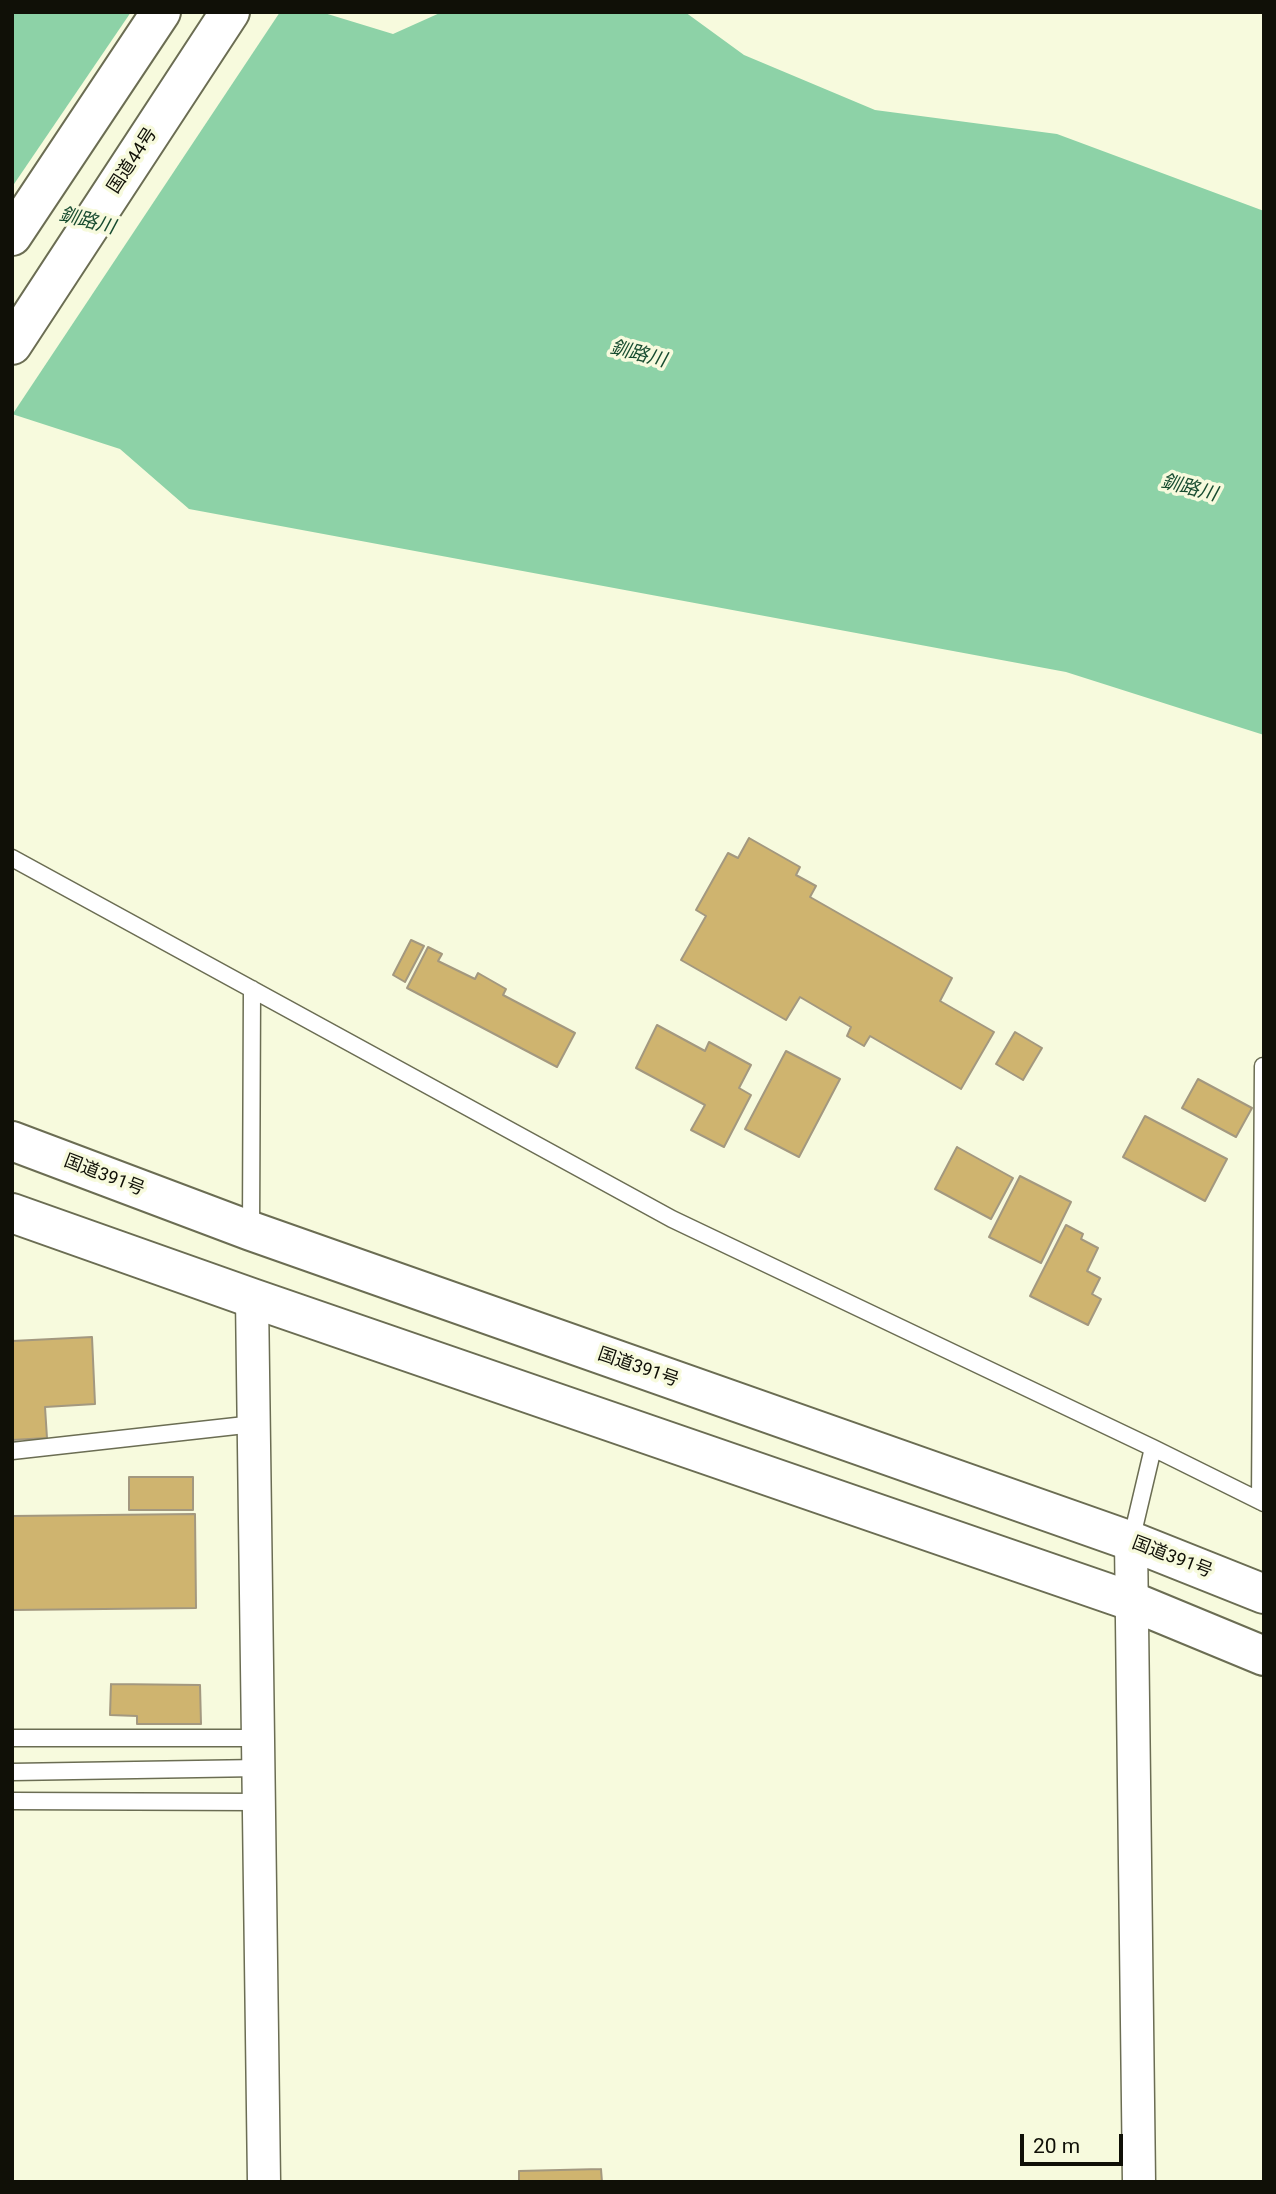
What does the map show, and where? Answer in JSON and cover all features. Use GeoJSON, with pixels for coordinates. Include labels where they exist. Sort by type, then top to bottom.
{"type":"FeatureCollection","features":[{"type":"Feature","properties":{"kind":"highway"},"geometry":{"type":"LineString","coordinates":[[12,236],[161,12]]}},
{"type":"Feature","properties":{"kind":"highway","name":"国道44号"},"geometry":{"type":"LineString","coordinates":[[12,345],[230,12]]}},
{"type":"Feature","properties":{"kind":"highway","name":"国道391号"},"geometry":{"type":"LineString","coordinates":[[12,1141],[251,1231],[1131,1541],[1264,1594]]}},
{"type":"Feature","properties":{"kind":"highway"},"geometry":{"type":"LineString","coordinates":[[12,1213],[1131,1601],[1264,1656]]}},
{"type":"Feature","properties":{"kind":"street"},"geometry":{"type":"LineString","coordinates":[[252,1298],[264,2182]]}},
{"type":"Feature","properties":{"kind":"street"},"geometry":{"type":"LineString","coordinates":[[1131,1541],[1139,2182]]}},
{"type":"Feature","properties":{"kind":"lane"},"geometry":{"type":"LineString","coordinates":[[12,858],[672,1219],[1262,1502],[1263,1066]]}},
{"type":"Feature","properties":{"kind":"lane"},"geometry":{"type":"LineString","coordinates":[[251,1231],[252,989]]}},
{"type":"Feature","properties":{"kind":"lane"},"geometry":{"type":"LineString","coordinates":[[12,1451],[254,1424]]}},
{"type":"Feature","properties":{"kind":"lane"},"geometry":{"type":"LineString","coordinates":[[1131,1541],[1153,1448]]}},
{"type":"Feature","properties":{"kind":"lane"},"geometry":{"type":"LineString","coordinates":[[12,1738],[258,1753]]}},
{"type":"Feature","properties":{"kind":"lane"},"geometry":{"type":"LineString","coordinates":[[12,1772],[258,1753]]}},
{"type":"Feature","properties":{"kind":"lane"},"geometry":{"type":"LineString","coordinates":[[12,1801],[259,1802]]}},
{"type":"Feature","properties":{"kind":"water","name":"釧路川"},"geometry":{"type":"Polygon","coordinates":[[[12,12],[321,12],[393,34],[442,12],[685,12],[744,55],[875,110],[1057,134],[1264,211],[1264,735],[1066,672],[189,509],[120,449],[12,414],[12,12]]]}},
{"type":"Feature","properties":{"kind":"pier"},"geometry":{"type":"Polygon","coordinates":[[[131,12],[280,12],[12,415],[12,187],[131,12]]]}},
{"type":"Feature","properties":{"kind":"building"},"geometry":{"type":"Polygon","coordinates":[[[749,838],[800,867],[796,875],[816,886],[810,897],[952,978],[940,1001],[994,1032],[961,1089],[870,1036],[864,1046],[847,1036],[851,1027],[800,997],[786,1020],[681,960],[706,916],[696,910],[728,853],[738,858],[749,838]]]}},
{"type":"Feature","properties":{"kind":"building"},"geometry":{"type":"Polygon","coordinates":[[[411,940],[424,946],[405,982],[393,975],[411,940]]]}},
{"type":"Feature","properties":{"kind":"building"},"geometry":{"type":"Polygon","coordinates":[[[428,947],[442,954],[438,961],[475,979],[478,973],[506,989],[503,995],[575,1033],[557,1067],[407,988],[428,947]]]}},
{"type":"Feature","properties":{"kind":"building"},"geometry":{"type":"Polygon","coordinates":[[[657,1025],[705,1051],[709,1042],[751,1065],[739,1088],[751,1095],[724,1147],[691,1130],[705,1105],[636,1068],[657,1025]]]}},
{"type":"Feature","properties":{"kind":"building"},"geometry":{"type":"Polygon","coordinates":[[[1015,1032],[1042,1048],[1023,1080],[996,1064],[1015,1032]]]}},
{"type":"Feature","properties":{"kind":"building"},"geometry":{"type":"Polygon","coordinates":[[[786,1051],[840,1079],[799,1157],[745,1129],[786,1051]]]}},
{"type":"Feature","properties":{"kind":"building"},"geometry":{"type":"Polygon","coordinates":[[[1198,1079],[1252,1108],[1236,1137],[1182,1108],[1198,1079]]]}},
{"type":"Feature","properties":{"kind":"building"},"geometry":{"type":"Polygon","coordinates":[[[1145,1116],[1227,1159],[1205,1201],[1123,1157],[1145,1116]]]}},
{"type":"Feature","properties":{"kind":"building"},"geometry":{"type":"Polygon","coordinates":[[[957,1147],[1013,1178],[991,1219],[935,1189],[957,1147]]]}},
{"type":"Feature","properties":{"kind":"building"},"geometry":{"type":"Polygon","coordinates":[[[1020,1176],[1071,1202],[1041,1263],[989,1237],[1020,1176]]]}},
{"type":"Feature","properties":{"kind":"building"},"geometry":{"type":"Polygon","coordinates":[[[1066,1225],[1083,1234],[1081,1239],[1098,1248],[1087,1271],[1100,1278],[1092,1294],[1101,1299],[1088,1325],[1030,1296],[1066,1225]]]}},
{"type":"Feature","properties":{"kind":"building"},"geometry":{"type":"Polygon","coordinates":[[[92,1337],[95,1404],[45,1407],[47,1438],[12,1440],[12,1341],[92,1337]]]}},
{"type":"Feature","properties":{"kind":"building"},"geometry":{"type":"Polygon","coordinates":[[[129,1477],[193,1477],[193,1510],[129,1510],[129,1477]]]}},
{"type":"Feature","properties":{"kind":"building"},"geometry":{"type":"Polygon","coordinates":[[[195,1514],[196,1608],[12,1610],[12,1516],[195,1514]]]}},
{"type":"Feature","properties":{"kind":"building"},"geometry":{"type":"Polygon","coordinates":[[[111,1684],[200,1685],[201,1724],[137,1724],[137,1716],[110,1715],[111,1684]]]}},
{"type":"Feature","properties":{"kind":"building"},"geometry":{"type":"Polygon","coordinates":[[[601,2169],[602,2182],[519,2182],[519,2171],[601,2169]]]}}]}
